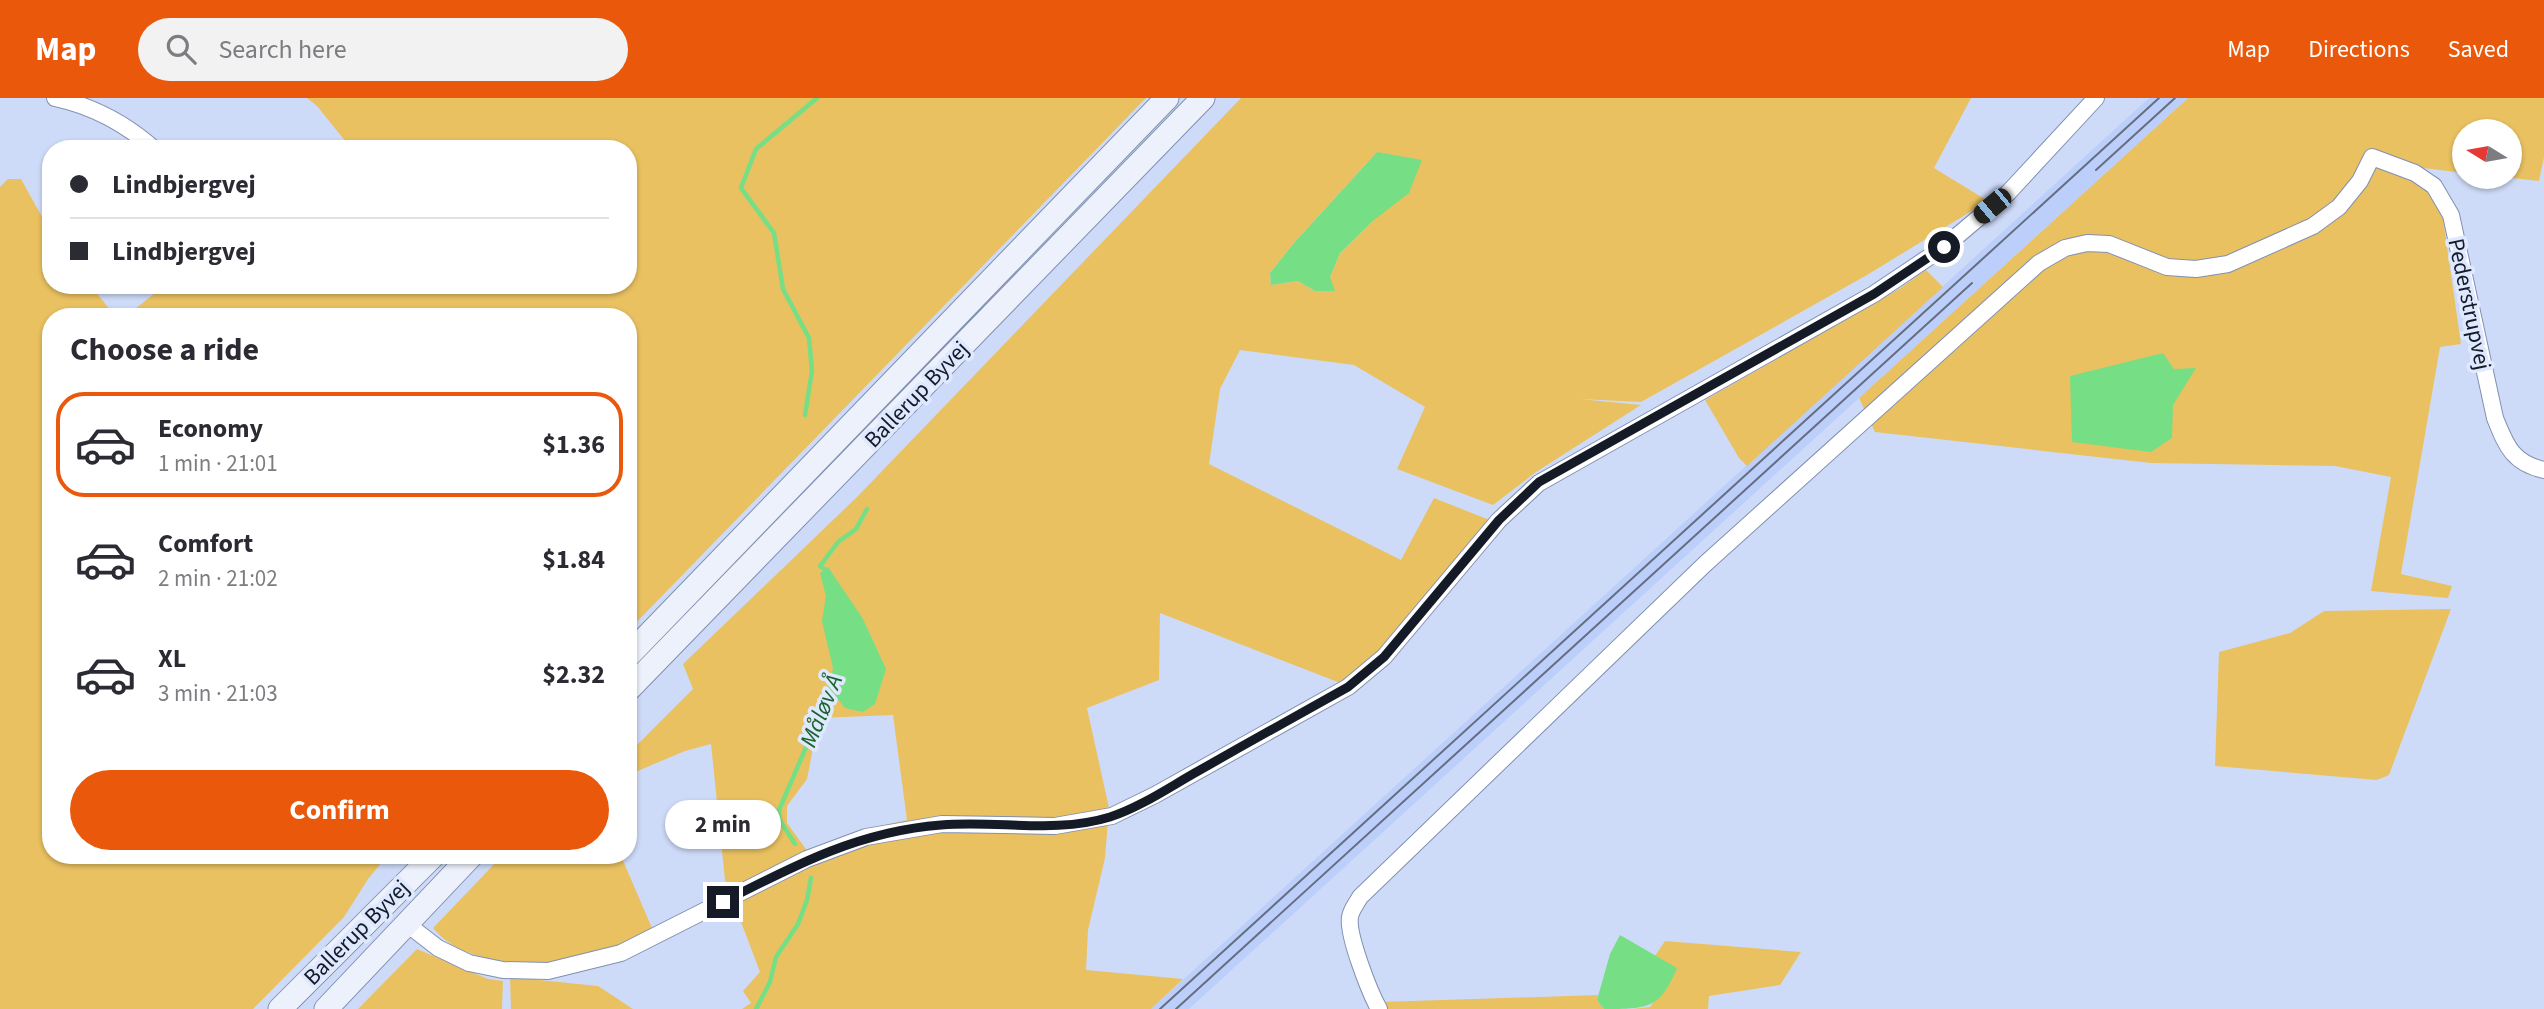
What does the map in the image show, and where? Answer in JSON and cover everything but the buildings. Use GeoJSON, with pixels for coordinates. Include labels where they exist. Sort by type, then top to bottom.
{"type":"FeatureCollection","features":[{"type":"Feature","properties":{"kind":"main road","name":"Ballerup Byvej"},"geometry":{"type":"LineString","coordinates":[[637,647],[1167,98]]}},
{"type":"Feature","properties":{"kind":"main road","name":"Ballerup Byvej"},"geometry":{"type":"LineString","coordinates":[[637,681],[1203,98]]}},
{"type":"Feature","properties":{"kind":"main road","name":"Ballerup Byvej"},"geometry":{"type":"LineString","coordinates":[[280,1009],[425,864]]}},
{"type":"Feature","properties":{"kind":"main road","name":"Ballerup Byvej"},"geometry":{"type":"LineString","coordinates":[[326,1009],[463,864]]}},
{"type":"Feature","properties":{"kind":"street"},"geometry":{"type":"LineString","coordinates":[[55,98],[99,113],[133,130],[145,140]]}},
{"type":"Feature","properties":{"kind":"street"},"geometry":{"type":"LineString","coordinates":[[407,924],[438,948],[469,963],[502,970],[548,971],[621,953],[807,859],[866,837],[942,824],[1055,826],[1112,816],[1133,806],[1348,687],[1384,657],[1499,520],[1539,482],[1874,294],[1944,247],[2008,192],[2096,98]]}},
{"type":"Feature","properties":{"kind":"street","name":"Pederstrupvej"},"geometry":{"type":"LineString","coordinates":[[1379,1009],[1372,998],[1351,935],[1350,916],[1360,897],[1705,564],[2039,262],[2065,248],[2087,243],[2109,244],[2167,267],[2196,269],[2228,264],[2313,226],[2339,208],[2360,181],[2372,157],[2415,173],[2434,186],[2451,215],[2495,418],[2507,447],[2517,459],[2544,470]]}},
{"type":"Feature","properties":{"kind":"shaded area"},"geometry":{"type":"Polygon","coordinates":[[[307,98],[1146,98],[637,622],[637,308],[136,308],[154,294],[637,294],[637,140],[344,140],[317,106],[307,98]]]}},
{"type":"Feature","properties":{"kind":"shaded area"},"geometry":{"type":"Polygon","coordinates":[[[1241,98],[1971,98],[1934,168],[1988,201],[1867,275],[1641,402],[1580,399],[1641,405],[1536,472],[1493,505],[1397,469],[1425,407],[1354,365],[1240,350],[1220,389],[1209,464],[1401,560],[1434,498],[1492,521],[1380,656],[1343,684],[1160,613],[1159,680],[1087,708],[1109,808],[1105,858],[1088,930],[1086,970],[1183,979],[1151,1009],[742,1009],[751,1003],[743,991],[760,972],[725,880],[711,744],[685,751],[637,771],[637,745],[693,689],[683,664],[858,496],[1241,98]],[[1377,152],[1270,273],[1271,285],[1298,281],[1315,291],[1330,277],[1340,253],[1374,220],[1377,152]],[[893,715],[819,718],[807,779],[787,806],[787,823],[808,852],[857,831],[907,820],[893,715]]]}},
{"type":"Feature","properties":{"kind":"shaded area"},"geometry":{"type":"Polygon","coordinates":[[[2149,98],[2188,98],[1189,1009],[1151,1009],[2149,98]]]}},
{"type":"Feature","properties":{"kind":"shaded area"},"geometry":{"type":"Polygon","coordinates":[[[2188,98],[2544,98],[2544,157],[2539,181],[2522,179],[2522,119],[2452,119],[2452,172],[2407,166],[2428,190],[2443,218],[2461,344],[2440,347],[2401,574],[2452,586],[2448,598],[2371,591],[2391,477],[2335,466],[2151,463],[1875,432],[1859,398],[2188,98]]]}},
{"type":"Feature","properties":{"kind":"shaded area"},"geometry":{"type":"Polygon","coordinates":[[[1377,152],[1422,160],[1409,193],[1374,220],[1340,253],[1330,277],[1335,291],[1315,291],[1298,281],[1271,285],[1270,273],[1377,152]]]}},
{"type":"Feature","properties":{"kind":"shaded area"},"geometry":{"type":"Polygon","coordinates":[[[8,179],[21,179],[42,217],[42,294],[97,294],[109,308],[42,308],[42,864],[380,864],[344,917],[253,1009],[0,1009],[0,187],[8,179]]]}},
{"type":"Feature","properties":{"kind":"shaded area"},"geometry":{"type":"Polygon","coordinates":[[[1926,270],[1943,287],[1747,466],[1739,458],[1705,400],[1899,289],[1926,270]]]}},
{"type":"Feature","properties":{"kind":"shaded area"},"geometry":{"type":"Polygon","coordinates":[[[2163,353],[2174,369],[2196,368],[2173,405],[2172,438],[2151,452],[2072,442],[2070,376],[2163,353]]]}},
{"type":"Feature","properties":{"kind":"shaded area"},"geometry":{"type":"Polygon","coordinates":[[[828,567],[863,619],[886,669],[875,704],[863,712],[845,708],[829,688],[833,668],[822,621],[826,596],[820,573],[828,567]]]}},
{"type":"Feature","properties":{"kind":"shaded area"},"geometry":{"type":"Polygon","coordinates":[[[2451,609],[2389,775],[2377,780],[2215,766],[2219,652],[2290,633],[2324,611],[2451,609]]]}},
{"type":"Feature","properties":{"kind":"shaded area"},"geometry":{"type":"Polygon","coordinates":[[[494,864],[624,864],[652,928],[614,949],[593,955],[569,960],[518,962],[493,960],[470,953],[450,943],[433,928],[494,864]]]}},
{"type":"Feature","properties":{"kind":"shaded area"},"geometry":{"type":"Polygon","coordinates":[[[1620,935],[1677,968],[1665,992],[1651,1004],[1604,1009],[1597,1000],[1610,954],[1620,935]]]}},
{"type":"Feature","properties":{"kind":"shaded area"},"geometry":{"type":"Polygon","coordinates":[[[1665,941],[1801,952],[1780,985],[1709,996],[1708,1009],[1632,1009],[1650,1007],[1676,969],[1655,956],[1665,941]]]}},
{"type":"Feature","properties":{"kind":"shaded area"},"geometry":{"type":"Polygon","coordinates":[[[417,949],[488,979],[503,981],[502,1009],[358,1009],[417,949]]]}},
{"type":"Feature","properties":{"kind":"shaded area"},"geometry":{"type":"Polygon","coordinates":[[[510,977],[598,986],[633,1009],[511,1009],[510,977]]]}},
{"type":"Feature","properties":{"kind":"shaded area"},"geometry":{"type":"Polygon","coordinates":[[[1598,995],[1597,1000],[1604,1009],[1381,1009],[1381,1002],[1598,995]]]}},
{"type":"Feature","properties":{"kind":"waterway","name":"Måløv Å"},"geometry":{"type":"LineString","coordinates":[[805,415],[812,371],[809,338],[783,289],[774,233],[741,188],[756,149],[817,98]]}},
{"type":"Feature","properties":{"kind":"waterway","name":"Måløv Å"},"geometry":{"type":"LineString","coordinates":[[827,571],[820,566],[838,542],[856,529],[867,509]]}},
{"type":"Feature","properties":{"kind":"waterway","name":"Måløv Å"},"geometry":{"type":"LineString","coordinates":[[795,844],[779,819],[779,810],[807,745],[817,709],[831,686]]}},
{"type":"Feature","properties":{"kind":"waterway","name":"Måløv Å"},"geometry":{"type":"LineString","coordinates":[[756,1009],[770,982],[776,957],[798,924],[807,900],[811,878]]}},
{"type":"Feature","properties":{"kind":"tram line"},"geometry":{"type":"LineString","coordinates":[[1160,1009],[2159,98]]}},
{"type":"Feature","properties":{"kind":"tram line"},"geometry":{"type":"LineString","coordinates":[[2096,170],[2175,98]]}},
{"type":"Feature","properties":{"kind":"tram line"},"geometry":{"type":"LineString","coordinates":[[1176,1009],[1972,283]]}},
{"type":"Feature","properties":{"kind":"route"},"geometry":{"type":"LineString","coordinates":[[723,902],[807,859],[866,837],[942,824],[1055,826],[1085,822],[1112,816],[1155,795],[1348,687],[1384,657],[1499,520],[1539,482],[1874,294],[1944,247]]}}]}
